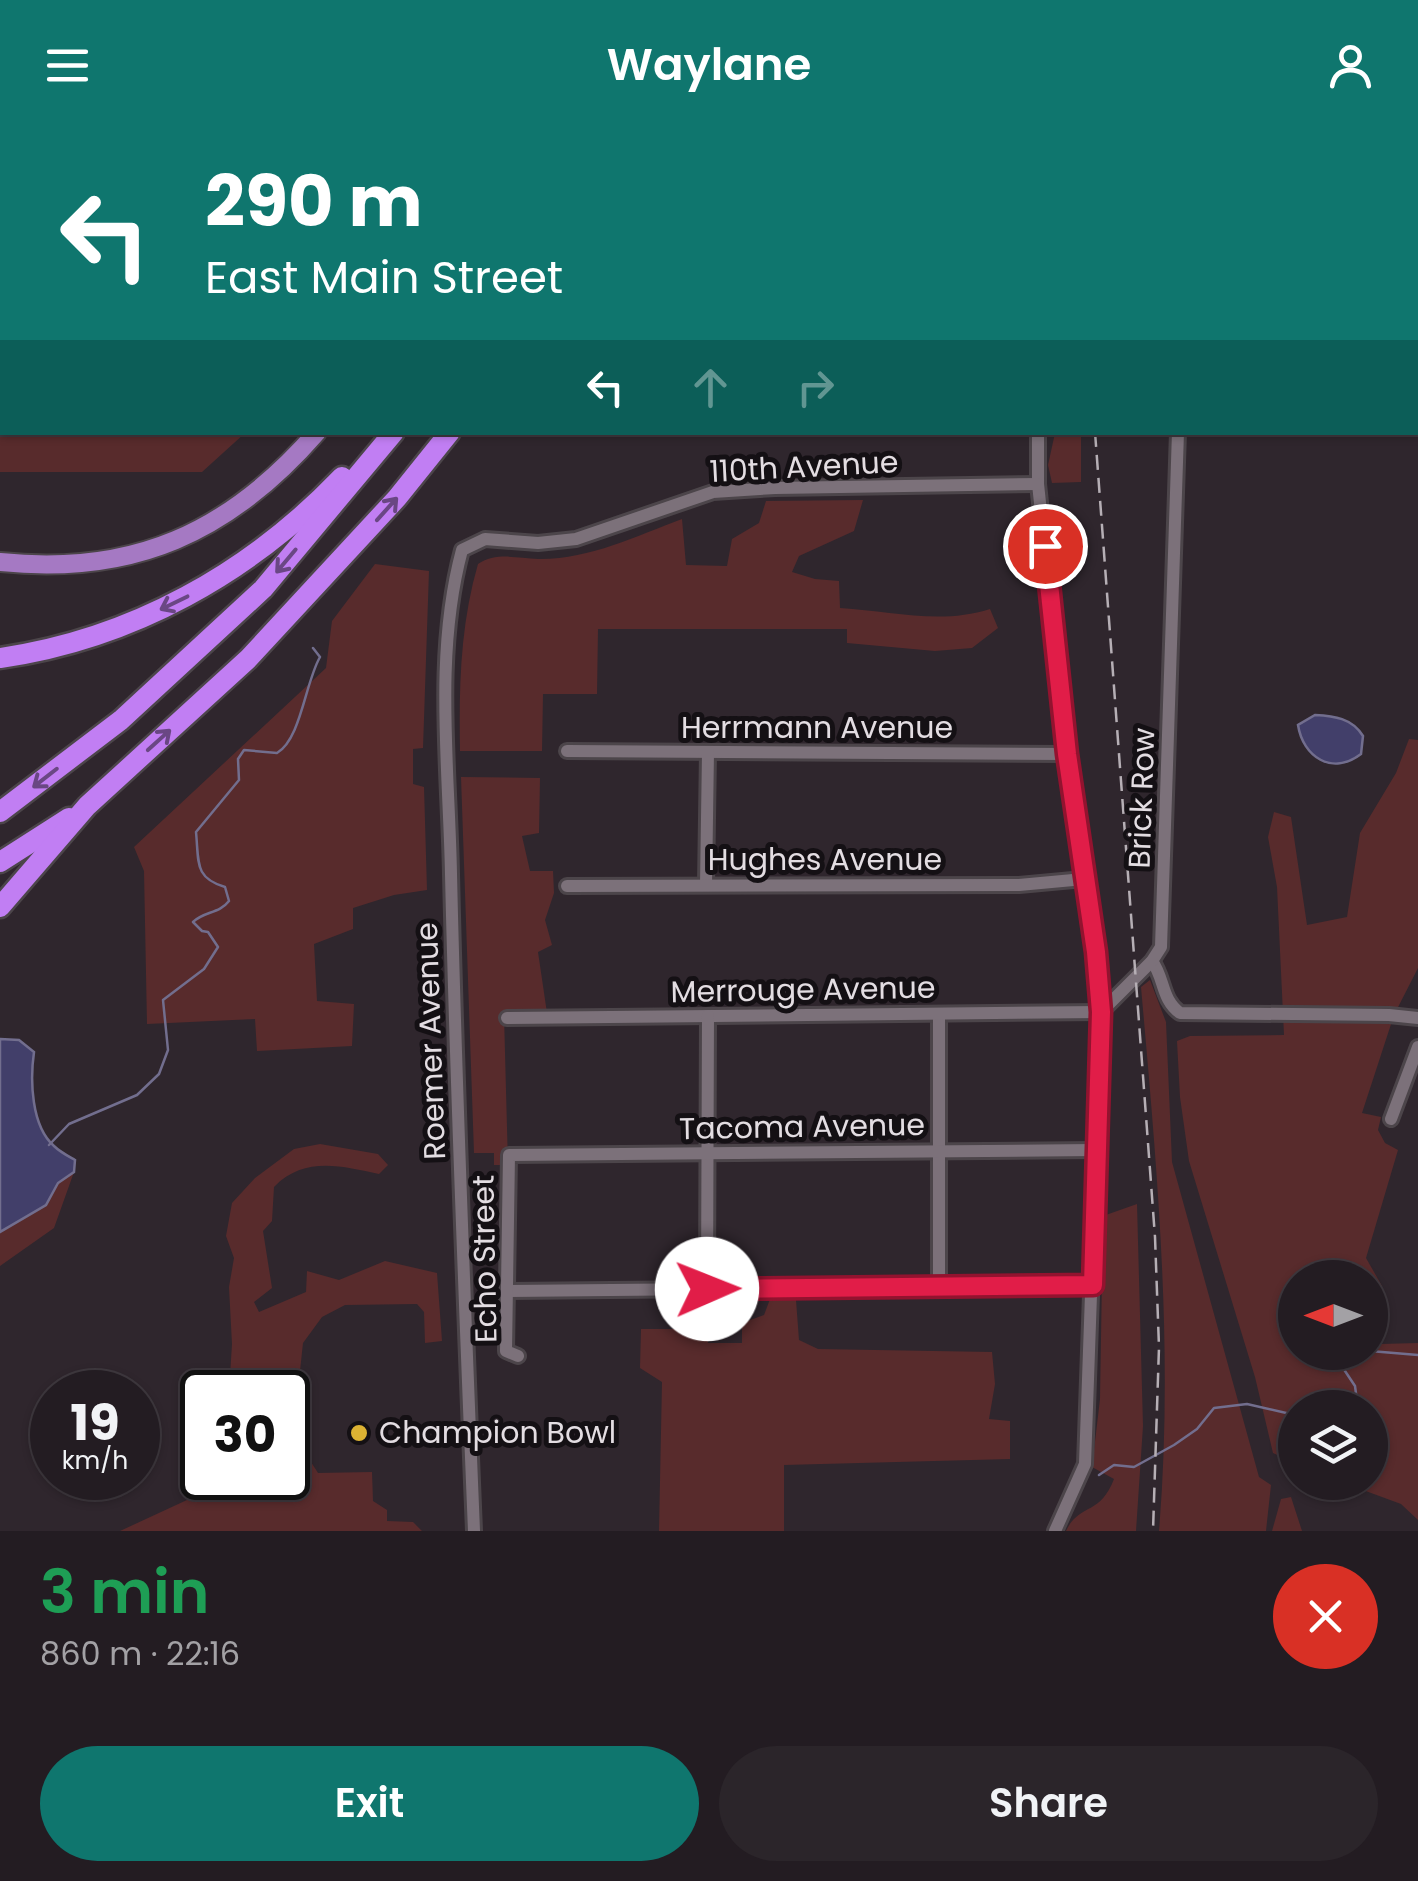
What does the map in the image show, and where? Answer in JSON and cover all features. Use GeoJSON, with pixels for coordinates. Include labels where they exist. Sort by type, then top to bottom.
{"type":"FeatureCollection","features":[{"type":"Feature","properties":{"kind":"highway"},"geometry":{"type":"LineString","coordinates":[[0,658],[86,640],[203,589],[274,539],[337,483],[382,435]]}},
{"type":"Feature","properties":{"kind":"highway"},"geometry":{"type":"LineString","coordinates":[[0,812],[121,720],[263,589],[391,435]]}},
{"type":"Feature","properties":{"kind":"highway"},"geometry":{"type":"LineString","coordinates":[[0,907],[87,806],[248,659],[397,498],[448,435]]}},
{"type":"Feature","properties":{"kind":"highway"},"geometry":{"type":"LineString","coordinates":[[0,862],[87,806]]}},
{"type":"Feature","properties":{"kind":"main road"},"geometry":{"type":"LineString","coordinates":[[0,562],[35,566],[88,564],[146,552],[198,532],[247,497],[313,435]]}},
{"type":"Feature","properties":{"kind":"street"},"geometry":{"type":"LineString","coordinates":[[1038,435],[1038,484],[1067,754],[1101,1012],[1086,1464],[1054,1531]]}},
{"type":"Feature","properties":{"kind":"street","name":"Brick Row"},"geometry":{"type":"LineString","coordinates":[[1152,961],[1161,947],[1164,921],[1178,435]]}},
{"type":"Feature","properties":{"kind":"street","name":"110th Avenue"},"geometry":{"type":"LineString","coordinates":[[462,550],[485,539],[538,543],[576,539],[713,492],[1038,484]]}},
{"type":"Feature","properties":{"kind":"street","name":"Roemer Avenue"},"geometry":{"type":"LineString","coordinates":[[462,550],[453,584],[445,683],[452,1004],[468,1313],[474,1531]]}},
{"type":"Feature","properties":{"kind":"street","name":"Herrmann Avenue"},"geometry":{"type":"LineString","coordinates":[[567,752],[1067,754]]}},
{"type":"Feature","properties":{"kind":"street"},"geometry":{"type":"LineString","coordinates":[[706,885],[708,752]]}},
{"type":"Feature","properties":{"kind":"street","name":"Hughes Avenue"},"geometry":{"type":"LineString","coordinates":[[567,886],[1019,884],[1084,879]]}},
{"type":"Feature","properties":{"kind":"street"},"geometry":{"type":"LineString","coordinates":[[1101,1012],[1152,961],[1161,973],[1170,1006],[1180,1014],[1418,1018]]}},
{"type":"Feature","properties":{"kind":"street","name":"Merrouge Avenue"},"geometry":{"type":"LineString","coordinates":[[507,1018],[1101,1012]]}},
{"type":"Feature","properties":{"kind":"street"},"geometry":{"type":"LineString","coordinates":[[938,1014],[939,1286]]}},
{"type":"Feature","properties":{"kind":"street"},"geometry":{"type":"LineString","coordinates":[[707,1289],[708,1016]]}},
{"type":"Feature","properties":{"kind":"street"},"geometry":{"type":"LineString","coordinates":[[1391,1119],[1418,1047]]}},
{"type":"Feature","properties":{"kind":"street","name":"Tacoma Avenue"},"geometry":{"type":"LineString","coordinates":[[508,1155],[1095,1150]]}},
{"type":"Feature","properties":{"kind":"street","name":"Echo Street"},"geometry":{"type":"LineString","coordinates":[[508,1155],[506,1350],[518,1356]]}},
{"type":"Feature","properties":{"kind":"street"},"geometry":{"type":"LineString","coordinates":[[509,1292],[1093,1285]]}},
{"type":"Feature","properties":{"kind":"shaded area"},"geometry":{"type":"Polygon","coordinates":[[[0,435],[243,435],[202,472],[0,472],[0,435]]]}},
{"type":"Feature","properties":{"kind":"shaded area"},"geometry":{"type":"Polygon","coordinates":[[[1055,435],[1081,435],[1081,482],[1052,483],[1048,465],[1055,435]]]}},
{"type":"Feature","properties":{"kind":"shaded area"},"geometry":{"type":"Polygon","coordinates":[[[863,500],[854,531],[799,556],[792,572],[839,581],[840,608],[934,617],[990,609],[998,628],[972,648],[935,651],[847,643],[847,629],[598,629],[597,694],[543,694],[542,751],[460,751],[462,657],[478,564],[499,557],[575,556],[682,519],[686,565],[727,566],[732,539],[759,523],[766,501],[863,500]]]}},
{"type":"Feature","properties":{"kind":"shaded area"},"geometry":{"type":"Polygon","coordinates":[[[375,564],[429,571],[423,748],[413,749],[413,784],[424,787],[427,890],[353,908],[353,929],[314,944],[317,1001],[354,1004],[352,1046],[257,1051],[255,1019],[147,1024],[144,871],[134,847],[326,668],[332,621],[375,564]]]}},
{"type":"Feature","properties":{"kind":"shaded area"},"geometry":{"type":"Polygon","coordinates":[[[1315,715],[1336,717],[1354,725],[1363,736],[1361,754],[1330,763],[1312,754],[1298,725],[1315,715]]]}},
{"type":"Feature","properties":{"kind":"shaded area"},"geometry":{"type":"Polygon","coordinates":[[[1409,739],[1418,740],[1418,968],[1394,1015],[1362,1113],[1381,1117],[1378,1130],[1385,1143],[1398,1150],[1367,1260],[1278,1260],[1278,1370],[1388,1370],[1388,1344],[1418,1343],[1418,1520],[1401,1504],[1388,1499],[1388,1390],[1278,1390],[1278,1455],[1273,1453],[1255,1377],[1189,1161],[1180,1097],[1177,1041],[1190,1036],[1284,1035],[1277,887],[1268,837],[1274,812],[1291,817],[1307,925],[1347,917],[1360,833],[1396,773],[1409,739]]]}},
{"type":"Feature","properties":{"kind":"shaded area"},"geometry":{"type":"Polygon","coordinates":[[[461,777],[540,778],[539,833],[522,836],[530,871],[553,871],[554,893],[545,920],[552,945],[538,952],[547,1013],[504,1015],[508,1165],[494,1165],[494,1153],[474,1153],[461,777]]]}},
{"type":"Feature","properties":{"kind":"shaded area"},"geometry":{"type":"Polygon","coordinates":[[[1150,980],[1166,1022],[1172,1162],[1259,1477],[1271,1485],[1266,1531],[1159,1531],[1164,1327],[1158,1191],[1141,987],[1150,980]]]}},
{"type":"Feature","properties":{"kind":"shaded area"},"geometry":{"type":"Polygon","coordinates":[[[0,1039],[19,1040],[34,1052],[33,1089],[41,1127],[54,1146],[75,1160],[74,1172],[58,1183],[46,1205],[0,1232],[0,1039]]]}},
{"type":"Feature","properties":{"kind":"shaded area"},"geometry":{"type":"Polygon","coordinates":[[[320,1144],[378,1154],[388,1165],[379,1174],[337,1166],[310,1167],[274,1187],[272,1221],[263,1231],[272,1288],[254,1302],[259,1312],[306,1292],[307,1271],[339,1280],[385,1261],[437,1273],[442,1341],[425,1343],[424,1312],[417,1304],[345,1305],[322,1317],[303,1343],[300,1370],[230,1370],[229,1287],[234,1258],[226,1236],[232,1203],[255,1178],[294,1149],[320,1144]]]}},
{"type":"Feature","properties":{"kind":"shaded area"},"geometry":{"type":"Polygon","coordinates":[[[74,1172],[54,1228],[0,1266],[0,1232],[46,1205],[58,1183],[74,1172]]]}},
{"type":"Feature","properties":{"kind":"shaded area"},"geometry":{"type":"Polygon","coordinates":[[[1137,1204],[1143,1426],[1136,1531],[1066,1531],[1077,1516],[1102,1499],[1114,1479],[1092,1467],[1100,1399],[1103,1216],[1137,1204]]]}},
{"type":"Feature","properties":{"kind":"shaded area"},"geometry":{"type":"Polygon","coordinates":[[[770,1299],[796,1300],[799,1340],[818,1349],[992,1352],[995,1384],[989,1419],[1010,1421],[1010,1459],[784,1465],[784,1531],[659,1531],[662,1382],[640,1368],[641,1329],[706,1329],[708,1343],[742,1343],[742,1323],[764,1315],[770,1299]]]}},
{"type":"Feature","properties":{"kind":"shaded area"},"geometry":{"type":"Polygon","coordinates":[[[310,1460],[318,1473],[372,1472],[373,1501],[387,1510],[387,1521],[413,1522],[422,1531],[120,1531],[187,1500],[310,1500],[310,1460]]]}},
{"type":"Feature","properties":{"kind":"shaded area"},"geometry":{"type":"Polygon","coordinates":[[[1281,1500],[1292,1500],[1302,1531],[1272,1531],[1281,1500]]]}},
{"type":"Feature","properties":{"kind":"waterway"},"geometry":{"type":"LineString","coordinates":[[49,1145],[69,1124],[137,1095],[159,1074],[168,1050],[163,1000],[204,969],[218,947],[208,932],[193,922],[229,901],[225,887],[203,874],[196,832],[239,780],[238,759],[244,750],[277,753],[292,736],[320,657],[313,648]]}},
{"type":"Feature","properties":{"kind":"waterway"},"geometry":{"type":"LineString","coordinates":[[1388,1352],[1418,1355]]}},
{"type":"Feature","properties":{"kind":"waterway"},"geometry":{"type":"LineString","coordinates":[[1344,1370],[1356,1390]]}},
{"type":"Feature","properties":{"kind":"waterway"},"geometry":{"type":"LineString","coordinates":[[1099,1475],[1114,1465],[1134,1467],[1174,1445],[1197,1429],[1214,1408],[1247,1404],[1278,1411]]}},
{"type":"Feature","properties":{"kind":"railway"},"geometry":{"type":"LineString","coordinates":[[1095,435],[1155,1237],[1159,1347],[1153,1531]]}},
{"type":"Feature","properties":{"kind":"place","name":"Champion Bowl"},"geometry":{"type":"Point","coordinates":[359,1433]}},
{"type":"Feature","properties":{"kind":"route"},"geometry":{"type":"LineString","coordinates":[[707,1289],[1093,1285],[1101,1012],[1045,546]]}}]}
